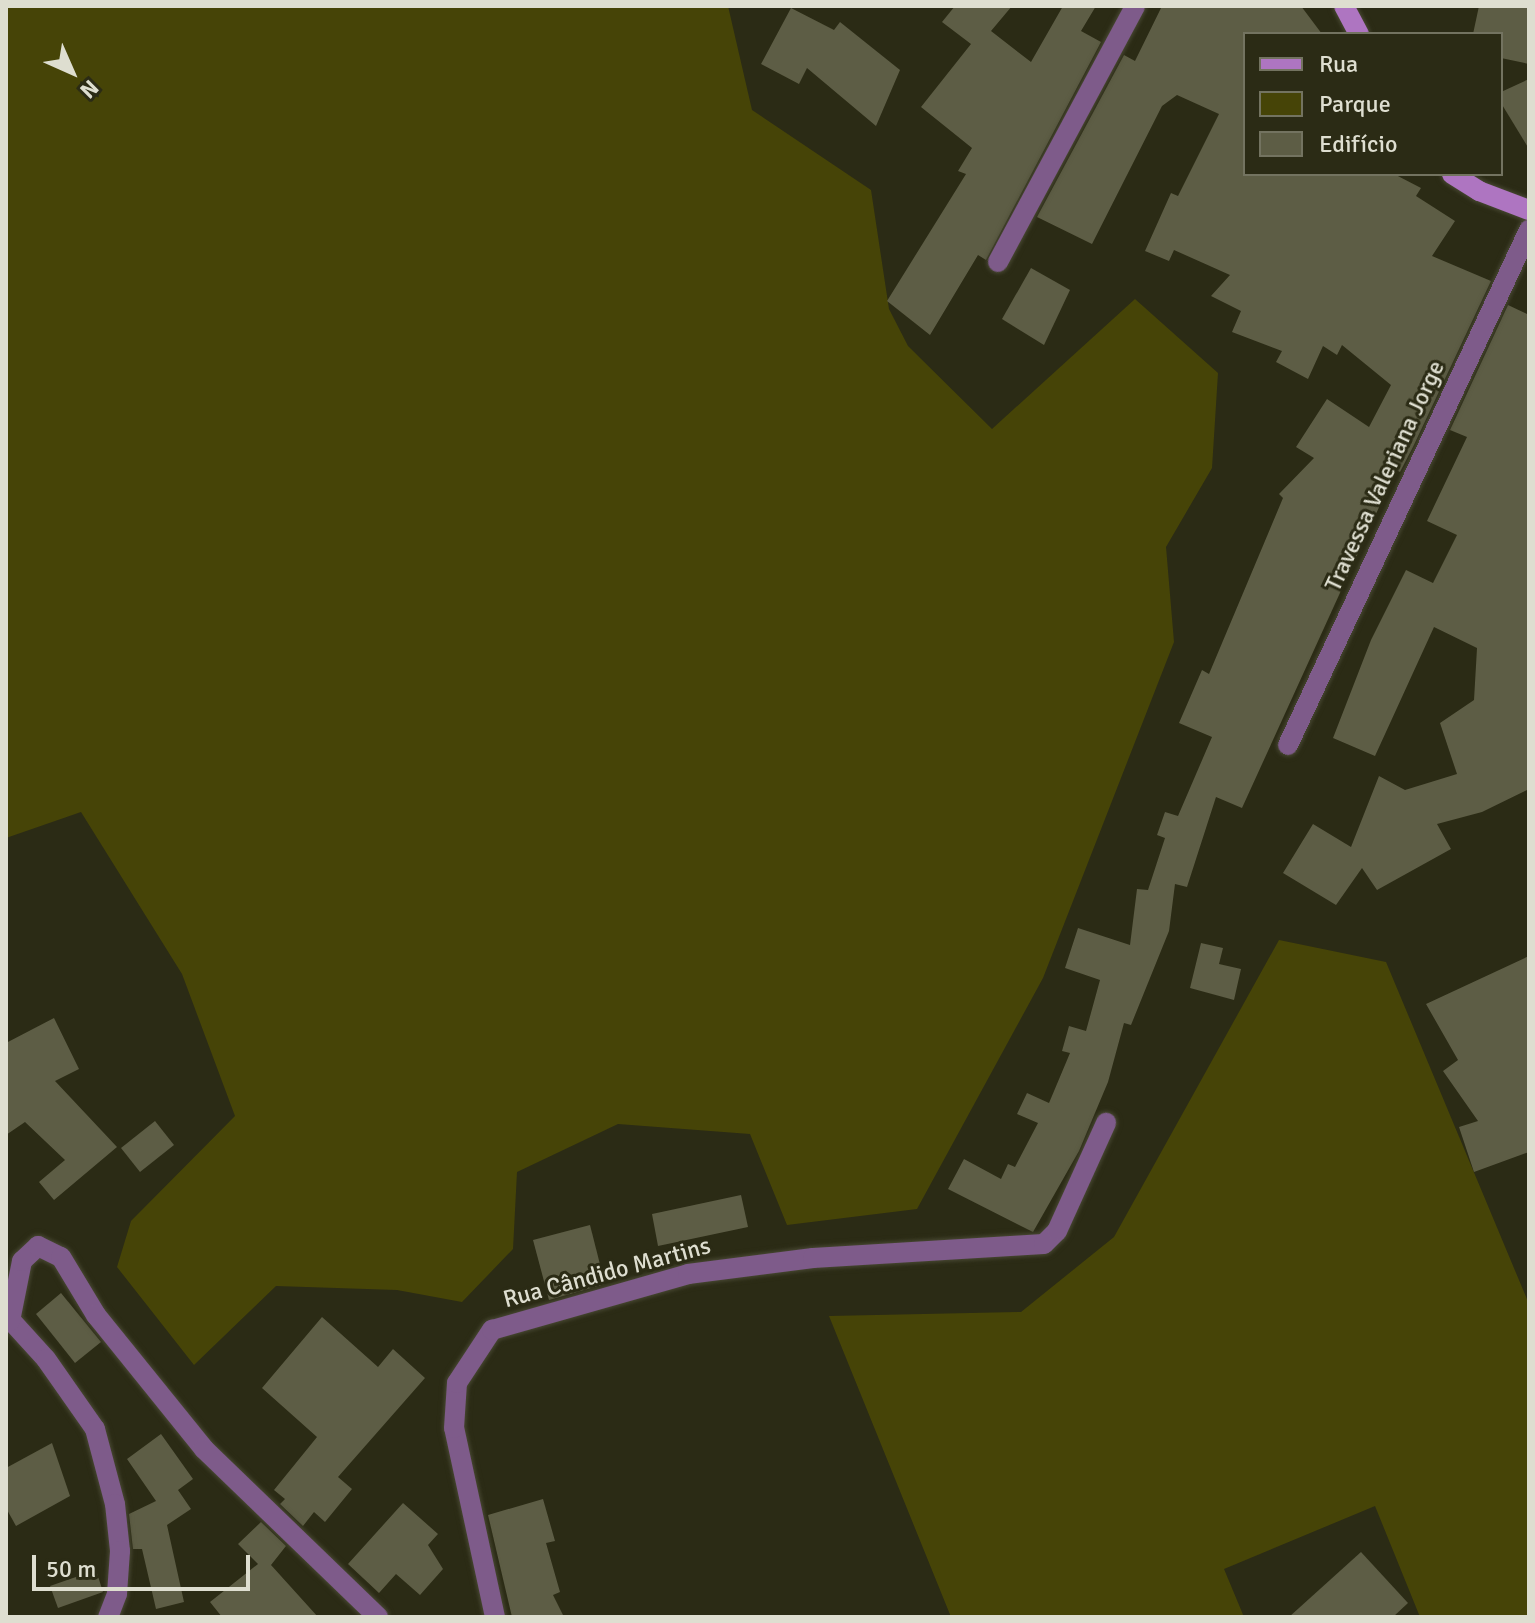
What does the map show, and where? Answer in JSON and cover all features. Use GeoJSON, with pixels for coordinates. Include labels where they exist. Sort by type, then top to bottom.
{"type":"FeatureCollection","features":[{"type":"Feature","properties":{"kind":"main road"},"geometry":{"type":"LineString","coordinates":[[1344,6],[1358,32]]}},
{"type":"Feature","properties":{"kind":"main road"},"geometry":{"type":"LineString","coordinates":[[1455,176],[1479,191],[1529,210]]}},
{"type":"Feature","properties":{"kind":"street"},"geometry":{"type":"LineString","coordinates":[[998,262],[1135,6]]}},
{"type":"Feature","properties":{"kind":"street","name":"Travessa Valeriana Jorge"},"geometry":{"type":"LineString","coordinates":[[1288,745],[1529,230]]}},
{"type":"Feature","properties":{"kind":"street","name":"Rua Cândido Martins"},"geometry":{"type":"LineString","coordinates":[[495,1617],[454,1428],[457,1383],[492,1330],[688,1274],[813,1258],[1044,1244],[1057,1231],[1106,1123]]}},
{"type":"Feature","properties":{"kind":"street"},"geometry":{"type":"LineString","coordinates":[[108,1617],[117,1594],[120,1551],[115,1504],[95,1429],[46,1359],[8,1318],[22,1261],[38,1246],[61,1257],[96,1315],[204,1449],[378,1617]]}},
{"type":"Feature","properties":{"kind":"green space"},"geometry":{"type":"Polygon","coordinates":[[[6,6],[728,6],[752,110],[871,190],[889,309],[908,346],[992,429],[1135,299],[1218,373],[1212,468],[1166,547],[1174,642],[1043,978],[917,1209],[787,1225],[750,1134],[618,1124],[517,1172],[513,1249],[462,1302],[397,1290],[276,1286],[194,1365],[117,1267],[131,1221],[235,1116],[182,974],[81,812],[6,838],[6,6]]]}},
{"type":"Feature","properties":{"kind":"green space"},"geometry":{"type":"Polygon","coordinates":[[[1279,940],[1386,962],[1529,1304],[1529,1617],[1420,1617],[1375,1506],[1224,1569],[1244,1617],[951,1617],[829,1316],[1021,1312],[1114,1237],[1279,940]]]}},
{"type":"Feature","properties":{"kind":"building"},"geometry":{"type":"Polygon","coordinates":[[[955,6],[1012,6],[991,31],[1031,62],[1063,6],[1096,6],[1081,31],[1101,42],[986,260],[978,255],[930,335],[887,301],[966,174],[958,171],[972,148],[921,107],[971,44],[942,22],[955,6]]]}},
{"type":"Feature","properties":{"kind":"building"},"geometry":{"type":"Polygon","coordinates":[[[1162,6],[1301,6],[1320,32],[1243,32],[1243,176],[1398,176],[1421,188],[1416,196],[1455,221],[1432,256],[1491,281],[1413,447],[1400,472],[1396,470],[1242,808],[1216,797],[1187,887],[1175,884],[1169,931],[1131,1025],[1124,1023],[1108,1082],[1079,1151],[1033,1232],[948,1189],[964,1159],[1001,1179],[1008,1164],[1015,1167],[1038,1123],[1017,1114],[1027,1093],[1049,1103],[1070,1053],[1062,1051],[1069,1026],[1086,1031],[1100,980],[1065,968],[1078,928],[1130,945],[1137,889],[1148,890],[1165,838],[1157,835],[1165,812],[1178,816],[1212,737],[1179,723],[1202,670],[1209,674],[1283,498],[1279,494],[1314,458],[1296,447],[1327,399],[1369,427],[1391,385],[1342,345],[1337,355],[1323,346],[1308,379],[1276,362],[1282,351],[1232,332],[1241,311],[1211,296],[1230,275],[1174,250],[1169,261],[1145,251],[1171,193],[1178,196],[1219,114],[1177,95],[1162,106],[1092,244],[1037,217],[1124,55],[1135,61],[1162,6]]]}},
{"type":"Feature","properties":{"kind":"building"},"geometry":{"type":"Polygon","coordinates":[[[1479,6],[1529,6],[1529,64],[1503,58],[1503,32],[1473,32],[1479,6]]]}},
{"type":"Feature","properties":{"kind":"building"},"geometry":{"type":"Polygon","coordinates":[[[791,8],[834,30],[840,22],[900,70],[876,126],[807,68],[799,84],[761,64],[791,8]]]}},
{"type":"Feature","properties":{"kind":"building"},"geometry":{"type":"Polygon","coordinates":[[[1529,79],[1529,149],[1503,106],[1503,91],[1529,79]]]}},
{"type":"Feature","properties":{"kind":"building"},"geometry":{"type":"Polygon","coordinates":[[[1031,268],[1070,290],[1044,345],[1002,319],[1031,268]]]}},
{"type":"Feature","properties":{"kind":"building"},"geometry":{"type":"Polygon","coordinates":[[[1508,305],[1529,315],[1529,789],[1482,812],[1437,824],[1451,849],[1377,890],[1362,868],[1336,905],[1283,873],[1313,824],[1351,847],[1379,776],[1405,790],[1457,774],[1440,723],[1474,700],[1477,648],[1434,627],[1375,756],[1333,738],[1371,640],[1406,570],[1433,583],[1457,535],[1427,521],[1467,437],[1450,430],[1508,305]]]}},
{"type":"Feature","properties":{"kind":"building"},"geometry":{"type":"Polygon","coordinates":[[[1201,943],[1223,948],[1219,964],[1241,969],[1234,1000],[1190,988],[1201,943]]]}},
{"type":"Feature","properties":{"kind":"building"},"geometry":{"type":"Polygon","coordinates":[[[1529,956],[1529,1152],[1474,1172],[1459,1127],[1478,1121],[1443,1071],[1458,1060],[1426,1004],[1529,956]]]}},
{"type":"Feature","properties":{"kind":"building"},"geometry":{"type":"Polygon","coordinates":[[[54,1018],[79,1069],[55,1081],[117,1147],[54,1200],[39,1182],[65,1160],[25,1122],[6,1135],[6,1043],[54,1018]]]}},
{"type":"Feature","properties":{"kind":"building"},"geometry":{"type":"Polygon","coordinates":[[[155,1121],[174,1145],[140,1172],[121,1148],[155,1121]]]}},
{"type":"Feature","properties":{"kind":"building"},"geometry":{"type":"Polygon","coordinates":[[[741,1195],[748,1227],[658,1246],[652,1214],[741,1195]]]}},
{"type":"Feature","properties":{"kind":"building"},"geometry":{"type":"Polygon","coordinates":[[[590,1225],[605,1284],[549,1300],[533,1240],[590,1225]]]}},
{"type":"Feature","properties":{"kind":"building"},"geometry":{"type":"Polygon","coordinates":[[[61,1293],[101,1342],[75,1363],[36,1314],[61,1293]]]}},
{"type":"Feature","properties":{"kind":"building"},"geometry":{"type":"Polygon","coordinates":[[[322,1317],[378,1367],[393,1349],[425,1378],[338,1477],[352,1489],[325,1522],[314,1512],[303,1526],[280,1504],[285,1499],[274,1490],[317,1437],[262,1388],[322,1317]]]}},
{"type":"Feature","properties":{"kind":"building"},"geometry":{"type":"Polygon","coordinates":[[[161,1434],[193,1479],[178,1490],[191,1509],[167,1525],[184,1602],[156,1609],[142,1549],[133,1549],[129,1514],[156,1501],[127,1459],[161,1434]]]}},
{"type":"Feature","properties":{"kind":"building"},"geometry":{"type":"Polygon","coordinates":[[[52,1443],[70,1496],[16,1526],[6,1508],[6,1468],[52,1443]]]}},
{"type":"Feature","properties":{"kind":"building"},"geometry":{"type":"Polygon","coordinates":[[[543,1499],[555,1541],[546,1543],[560,1592],[553,1595],[564,1617],[512,1617],[488,1515],[543,1499]]]}},
{"type":"Feature","properties":{"kind":"building"},"geometry":{"type":"Polygon","coordinates":[[[403,1503],[438,1534],[428,1545],[443,1569],[420,1595],[396,1574],[379,1593],[348,1564],[403,1503]]]}},
{"type":"Feature","properties":{"kind":"building"},"geometry":{"type":"Polygon","coordinates":[[[261,1522],[286,1546],[271,1565],[318,1617],[222,1617],[210,1602],[258,1564],[238,1544],[261,1522]]]}},
{"type":"Feature","properties":{"kind":"building"},"geometry":{"type":"Polygon","coordinates":[[[1361,1552],[1408,1603],[1393,1617],[1289,1617],[1361,1552]]]}},
{"type":"Feature","properties":{"kind":"building"},"geometry":{"type":"Polygon","coordinates":[[[96,1570],[103,1592],[58,1608],[50,1586],[96,1570]]]}}]}
